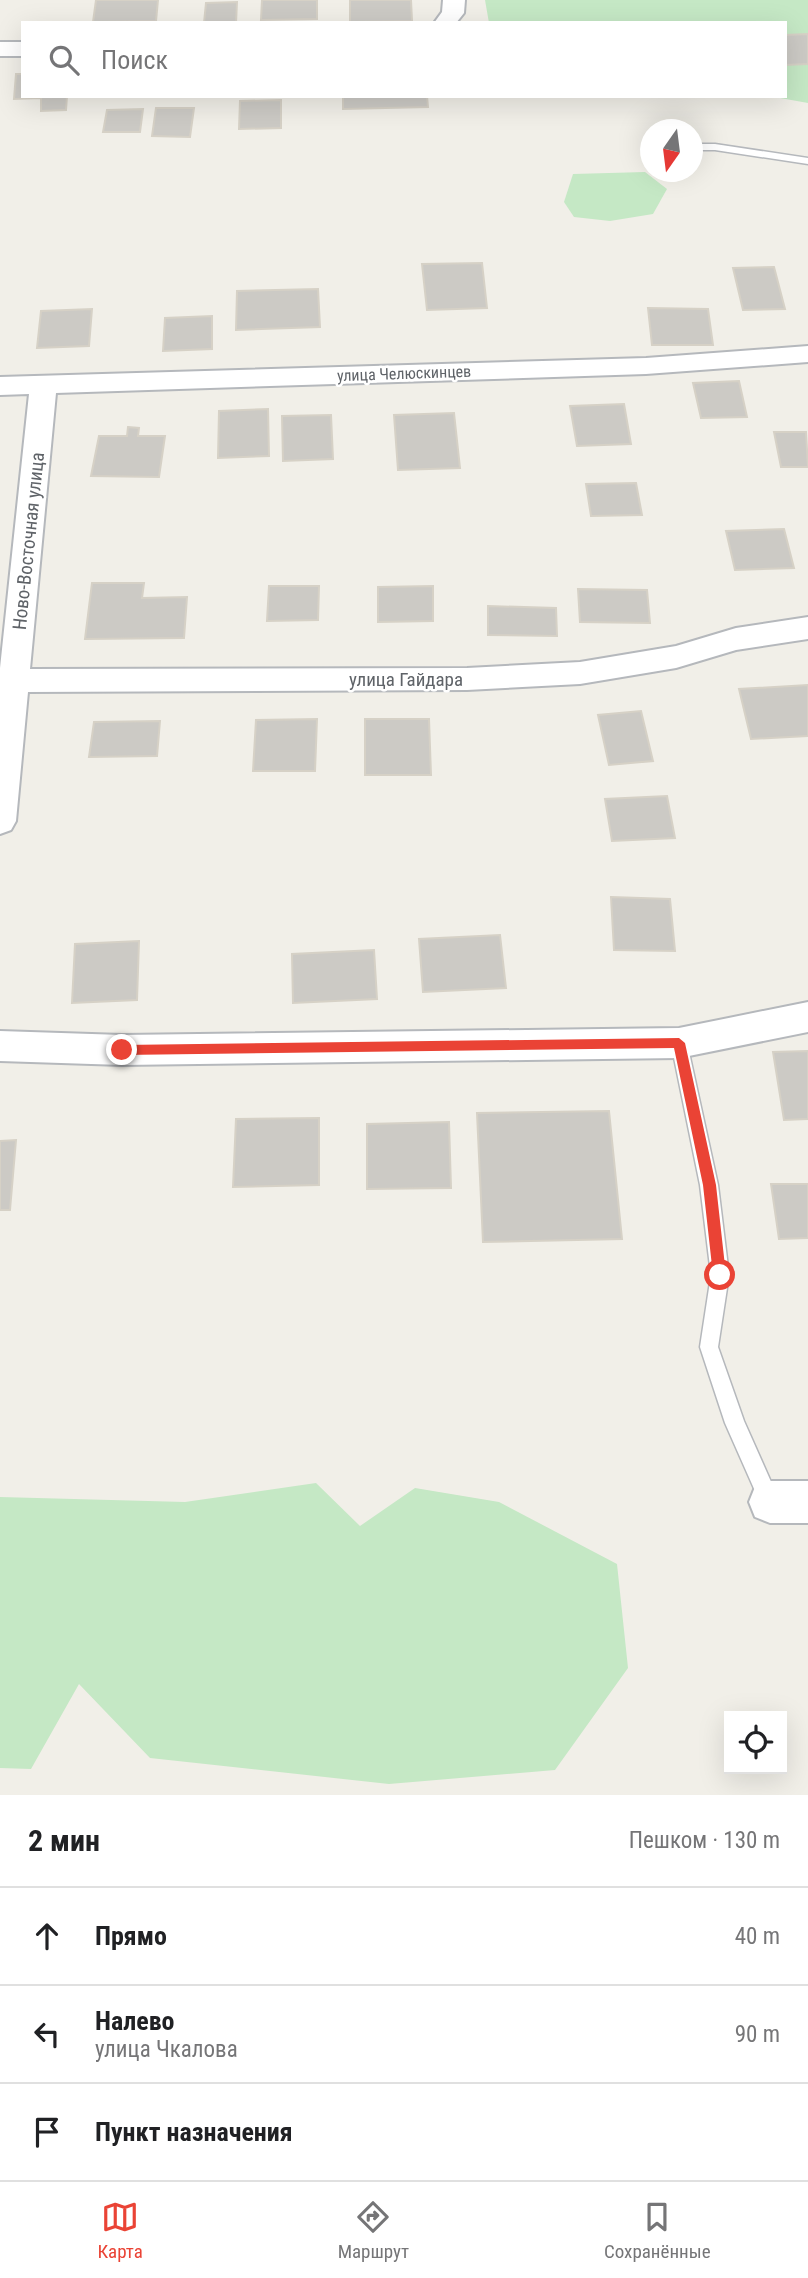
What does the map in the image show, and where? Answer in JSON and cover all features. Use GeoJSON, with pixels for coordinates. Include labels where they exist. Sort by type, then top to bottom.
{"type":"FeatureCollection","features":[{"type":"Feature","properties":{"kind":"street"},"geometry":{"type":"LineString","coordinates":[[447,21],[453,13],[454,0]]}},
{"type":"Feature","properties":{"kind":"street"},"geometry":{"type":"LineString","coordinates":[[0,49],[21,48]]}},
{"type":"Feature","properties":{"kind":"street","name":"улица Челюскинцев"},"geometry":{"type":"LineString","coordinates":[[0,386],[646,366],[808,355]]}},
{"type":"Feature","properties":{"kind":"street","name":"Ново-Восточная улица"},"geometry":{"type":"LineString","coordinates":[[0,821],[7,682],[43,385]]}},
{"type":"Feature","properties":{"kind":"street","name":"улица Гайдара"},"geometry":{"type":"LineString","coordinates":[[7,682],[268,678],[467,679],[580,673],[676,657],[736,639],[808,628]]}},
{"type":"Feature","properties":{"kind":"street"},"geometry":{"type":"LineString","coordinates":[[0,1046],[122,1050],[679,1043],[808,1017]]}},
{"type":"Feature","properties":{"kind":"lane"},"geometry":{"type":"LineString","coordinates":[[703,147],[808,161]]}},
{"type":"Feature","properties":{"kind":"lane"},"geometry":{"type":"LineString","coordinates":[[679,1043],[709,1185],[720,1275],[709,1347],[735,1423],[789,1502]]}},
{"type":"Feature","properties":{"kind":"green space"},"geometry":{"type":"Polygon","coordinates":[[[485,0],[808,0],[808,103],[780,98],[787,98],[787,21],[489,21],[485,0]]]}},
{"type":"Feature","properties":{"kind":"green space"},"geometry":{"type":"Polygon","coordinates":[[[640,172],[640,182],[658,182],[667,189],[653,214],[610,221],[574,217],[564,202],[573,174],[640,172]]]}},
{"type":"Feature","properties":{"kind":"green space"},"geometry":{"type":"Polygon","coordinates":[[[316,1483],[360,1526],[415,1488],[499,1502],[617,1564],[628,1668],[555,1770],[389,1784],[150,1758],[79,1684],[31,1769],[0,1768],[0,1497],[185,1502],[316,1483]]]}},
{"type":"Feature","properties":{"kind":"building"},"geometry":{"type":"Polygon","coordinates":[[[96,0],[158,0],[156,21],[93,21],[96,0]]]}},
{"type":"Feature","properties":{"kind":"building"},"geometry":{"type":"Polygon","coordinates":[[[262,0],[317,0],[317,19],[261,20],[262,0]]]}},
{"type":"Feature","properties":{"kind":"building"},"geometry":{"type":"Polygon","coordinates":[[[350,0],[411,0],[412,21],[350,21],[350,0]]]}},
{"type":"Feature","properties":{"kind":"building"},"geometry":{"type":"Polygon","coordinates":[[[237,2],[236,21],[204,21],[206,3],[237,2]]]}},
{"type":"Feature","properties":{"kind":"building"},"geometry":{"type":"Polygon","coordinates":[[[808,34],[808,64],[787,65],[787,35],[808,34]]]}},
{"type":"Feature","properties":{"kind":"building"},"geometry":{"type":"Polygon","coordinates":[[[16,74],[21,74],[21,98],[41,98],[14,99],[16,74]]]}},
{"type":"Feature","properties":{"kind":"building"},"geometry":{"type":"Polygon","coordinates":[[[41,98],[67,98],[66,110],[41,111],[41,98]]]}},
{"type":"Feature","properties":{"kind":"building"},"geometry":{"type":"Polygon","coordinates":[[[343,98],[427,98],[428,107],[343,109],[343,98]]]}},
{"type":"Feature","properties":{"kind":"building"},"geometry":{"type":"Polygon","coordinates":[[[281,100],[281,128],[239,129],[240,101],[281,100]]]}},
{"type":"Feature","properties":{"kind":"building"},"geometry":{"type":"Polygon","coordinates":[[[156,108],[194,108],[190,137],[152,136],[156,108]]]}},
{"type":"Feature","properties":{"kind":"building"},"geometry":{"type":"Polygon","coordinates":[[[143,109],[140,132],[103,132],[107,110],[143,109]]]}},
{"type":"Feature","properties":{"kind":"building"},"geometry":{"type":"Polygon","coordinates":[[[482,263],[487,308],[427,310],[422,264],[482,263]]]}},
{"type":"Feature","properties":{"kind":"building"},"geometry":{"type":"Polygon","coordinates":[[[774,267],[785,309],[743,310],[733,268],[774,267]]]}},
{"type":"Feature","properties":{"kind":"building"},"geometry":{"type":"Polygon","coordinates":[[[318,289],[320,327],[236,330],[237,291],[318,289]]]}},
{"type":"Feature","properties":{"kind":"building"},"geometry":{"type":"Polygon","coordinates":[[[648,308],[708,309],[713,345],[652,345],[648,308]]]}},
{"type":"Feature","properties":{"kind":"building"},"geometry":{"type":"Polygon","coordinates":[[[92,309],[89,346],[37,348],[41,311],[92,309]]]}},
{"type":"Feature","properties":{"kind":"building"},"geometry":{"type":"Polygon","coordinates":[[[212,316],[212,349],[163,351],[165,318],[212,316]]]}},
{"type":"Feature","properties":{"kind":"building"},"geometry":{"type":"Polygon","coordinates":[[[739,381],[747,417],[701,418],[693,383],[739,381]]]}},
{"type":"Feature","properties":{"kind":"building"},"geometry":{"type":"Polygon","coordinates":[[[624,404],[631,444],[577,446],[570,406],[624,404]]]}},
{"type":"Feature","properties":{"kind":"building"},"geometry":{"type":"Polygon","coordinates":[[[268,409],[269,456],[218,458],[219,411],[268,409]]]}},
{"type":"Feature","properties":{"kind":"building"},"geometry":{"type":"Polygon","coordinates":[[[454,413],[460,468],[398,470],[394,415],[454,413]]]}},
{"type":"Feature","properties":{"kind":"building"},"geometry":{"type":"Polygon","coordinates":[[[331,415],[333,459],[283,461],[282,416],[331,415]]]}},
{"type":"Feature","properties":{"kind":"building"},"geometry":{"type":"Polygon","coordinates":[[[128,427],[139,428],[138,436],[165,436],[159,477],[91,476],[99,436],[127,436],[128,427]]]}},
{"type":"Feature","properties":{"kind":"building"},"geometry":{"type":"Polygon","coordinates":[[[774,432],[806,432],[808,467],[781,467],[774,432]]]}},
{"type":"Feature","properties":{"kind":"building"},"geometry":{"type":"Polygon","coordinates":[[[636,483],[642,515],[591,516],[586,484],[636,483]]]}},
{"type":"Feature","properties":{"kind":"building"},"geometry":{"type":"Polygon","coordinates":[[[784,529],[794,568],[735,570],[726,531],[784,529]]]}},
{"type":"Feature","properties":{"kind":"building"},"geometry":{"type":"Polygon","coordinates":[[[92,583],[144,583],[142,598],[187,597],[184,638],[85,639],[92,583]]]}},
{"type":"Feature","properties":{"kind":"building"},"geometry":{"type":"Polygon","coordinates":[[[269,586],[319,586],[318,620],[267,621],[269,586]]]}},
{"type":"Feature","properties":{"kind":"building"},"geometry":{"type":"Polygon","coordinates":[[[433,586],[433,621],[378,622],[378,587],[433,586]]]}},
{"type":"Feature","properties":{"kind":"building"},"geometry":{"type":"Polygon","coordinates":[[[578,589],[647,590],[650,623],[580,622],[578,589]]]}},
{"type":"Feature","properties":{"kind":"building"},"geometry":{"type":"Polygon","coordinates":[[[488,606],[556,608],[557,636],[488,635],[488,606]]]}},
{"type":"Feature","properties":{"kind":"building"},"geometry":{"type":"Polygon","coordinates":[[[808,685],[808,736],[751,739],[739,689],[808,685]]]}},
{"type":"Feature","properties":{"kind":"building"},"geometry":{"type":"Polygon","coordinates":[[[641,711],[653,761],[609,765],[598,715],[641,711]]]}},
{"type":"Feature","properties":{"kind":"building"},"geometry":{"type":"Polygon","coordinates":[[[317,719],[315,771],[253,771],[256,720],[317,719]]]}},
{"type":"Feature","properties":{"kind":"building"},"geometry":{"type":"Polygon","coordinates":[[[365,719],[429,719],[431,775],[365,775],[365,719]]]}},
{"type":"Feature","properties":{"kind":"building"},"geometry":{"type":"Polygon","coordinates":[[[160,721],[157,756],[89,757],[94,722],[160,721]]]}},
{"type":"Feature","properties":{"kind":"building"},"geometry":{"type":"Polygon","coordinates":[[[667,796],[675,838],[612,841],[605,799],[667,796]]]}},
{"type":"Feature","properties":{"kind":"building"},"geometry":{"type":"Polygon","coordinates":[[[611,897],[670,899],[675,951],[614,950],[611,897]]]}},
{"type":"Feature","properties":{"kind":"building"},"geometry":{"type":"Polygon","coordinates":[[[500,935],[506,988],[423,992],[419,939],[500,935]]]}},
{"type":"Feature","properties":{"kind":"building"},"geometry":{"type":"Polygon","coordinates":[[[139,941],[137,1000],[72,1003],[75,944],[139,941]]]}},
{"type":"Feature","properties":{"kind":"building"},"geometry":{"type":"Polygon","coordinates":[[[374,950],[377,999],[293,1003],[292,954],[374,950]]]}},
{"type":"Feature","properties":{"kind":"building"},"geometry":{"type":"Polygon","coordinates":[[[808,1051],[808,1119],[784,1120],[773,1052],[808,1051]]]}},
{"type":"Feature","properties":{"kind":"building"},"geometry":{"type":"Polygon","coordinates":[[[609,1111],[622,1239],[483,1242],[477,1113],[609,1111]]]}},
{"type":"Feature","properties":{"kind":"building"},"geometry":{"type":"Polygon","coordinates":[[[319,1118],[319,1185],[233,1187],[236,1119],[319,1118]]]}},
{"type":"Feature","properties":{"kind":"building"},"geometry":{"type":"Polygon","coordinates":[[[449,1122],[451,1188],[367,1189],[367,1124],[449,1122]]]}},
{"type":"Feature","properties":{"kind":"building"},"geometry":{"type":"Polygon","coordinates":[[[16,1140],[10,1210],[0,1210],[0,1141],[16,1140]]]}},
{"type":"Feature","properties":{"kind":"building"},"geometry":{"type":"Polygon","coordinates":[[[771,1184],[808,1184],[808,1238],[779,1239],[771,1184]]]}},
{"type":"Feature","properties":{"kind":"route"},"geometry":{"type":"LineString","coordinates":[[122,1050],[679,1043],[709,1185],[720,1275]]}}]}
